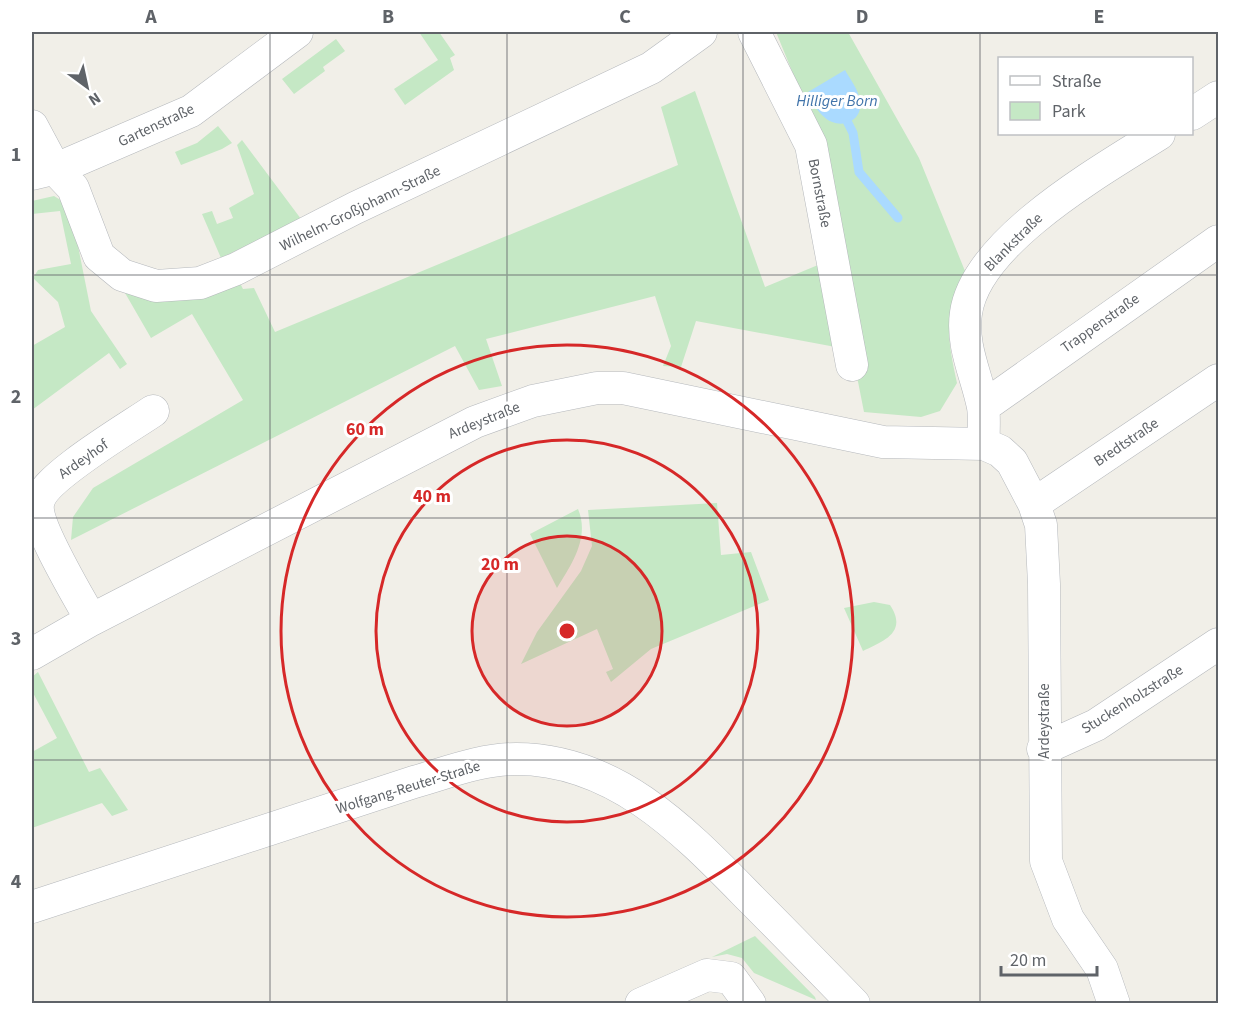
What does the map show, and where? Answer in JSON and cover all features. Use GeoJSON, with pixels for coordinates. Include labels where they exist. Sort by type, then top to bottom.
{"type":"FeatureCollection","features":[{"type":"Feature","properties":{"kind":"street","name":"Gartenstraße"},"geometry":{"type":"LineString","coordinates":[[43,171],[191,111],[297,32]]}},
{"type":"Feature","properties":{"kind":"street","name":"Wilhelm-Großjohann-Straße"},"geometry":{"type":"LineString","coordinates":[[32,126],[43,171],[73,188],[99,256],[122,275],[156,286],[200,283],[236,269],[355,208],[651,68],[701,32]]}},
{"type":"Feature","properties":{"kind":"street","name":"Bornstraße"},"geometry":{"type":"LineString","coordinates":[[754,32],[811,145],[852,365]]}},
{"type":"Feature","properties":{"kind":"street"},"geometry":{"type":"LineString","coordinates":[[1193,113],[1218,97]]}},
{"type":"Feature","properties":{"kind":"street","name":"Blankstraße"},"geometry":{"type":"LineString","coordinates":[[983,407],[966,339],[966,312],[976,280],[994,257],[1055,202],[1158,135]]}},
{"type":"Feature","properties":{"kind":"street","name":"Trappenstraße"},"geometry":{"type":"LineString","coordinates":[[983,407],[1218,241]]}},
{"type":"Feature","properties":{"kind":"street","name":"Bredtstraße"},"geometry":{"type":"LineString","coordinates":[[1034,504],[1218,380]]}},
{"type":"Feature","properties":{"kind":"street","name":"Ardeystraße"},"geometry":{"type":"LineString","coordinates":[[32,654],[91,620],[456,431],[532,401],[597,388],[623,388],[883,442],[984,444],[1000,451],[1012,462],[1034,504],[1041,525],[1044,584],[1043,749],[1046,861],[1068,919],[1102,969],[1114,1004]]}},
{"type":"Feature","properties":{"kind":"street"},"geometry":{"type":"LineString","coordinates":[[983,407],[984,444]]}},
{"type":"Feature","properties":{"kind":"street","name":"Ardeyhof"},"geometry":{"type":"LineString","coordinates":[[91,620],[41,523],[37,506],[42,491],[61,474],[153,411]]}},
{"type":"Feature","properties":{"kind":"street","name":"Stuckenholzstraße"},"geometry":{"type":"LineString","coordinates":[[1043,749],[1096,725],[1218,644]]}},
{"type":"Feature","properties":{"kind":"street","name":"Wolfgang-Reuter-Straße"},"geometry":{"type":"LineString","coordinates":[[32,907],[414,782],[471,766],[516,759],[572,768],[602,778],[627,790],[663,815],[704,851],[854,1004]]}},
{"type":"Feature","properties":{"kind":"street"},"geometry":{"type":"LineString","coordinates":[[641,1004],[707,975],[731,978],[750,1004]]}},
{"type":"Feature","properties":{"kind":"green space"},"geometry":{"type":"Polygon","coordinates":[[[419,32],[439,32],[455,55],[450,58],[454,70],[405,105],[394,89],[438,60],[419,32]]]}},
{"type":"Feature","properties":{"kind":"green space"},"geometry":{"type":"Polygon","coordinates":[[[776,32],[848,32],[919,158],[965,271],[954,302],[949,326],[957,383],[940,411],[921,417],[864,412],[801,93],[776,32]]]}},
{"type":"Feature","properties":{"kind":"green space"},"geometry":{"type":"Polygon","coordinates":[[[336,39],[345,51],[323,67],[325,71],[294,94],[282,79],[336,39]]]}},
{"type":"Feature","properties":{"kind":"green space"},"geometry":{"type":"Polygon","coordinates":[[[695,91],[765,287],[818,265],[841,348],[696,321],[681,367],[663,366],[671,346],[655,296],[486,339],[502,386],[479,390],[455,346],[71,540],[73,517],[93,488],[243,400],[192,314],[151,338],[121,286],[238,279],[243,289],[254,288],[275,332],[678,165],[661,107],[695,91]]]}},
{"type":"Feature","properties":{"kind":"green space"},"geometry":{"type":"Polygon","coordinates":[[[218,126],[232,143],[181,165],[175,152],[197,143],[218,126]]]}},
{"type":"Feature","properties":{"kind":"green space"},"geometry":{"type":"Polygon","coordinates":[[[242,140],[301,219],[221,258],[202,214],[212,211],[217,224],[233,218],[229,208],[254,194],[237,145],[242,140]]]}},
{"type":"Feature","properties":{"kind":"green space"},"geometry":{"type":"Polygon","coordinates":[[[54,196],[67,204],[71,211],[91,311],[127,364],[120,369],[109,353],[32,410],[32,346],[65,327],[58,302],[33,278],[38,270],[71,264],[60,211],[32,214],[32,201],[54,196]]]}},
{"type":"Feature","properties":{"kind":"green space"},"geometry":{"type":"Polygon","coordinates":[[[717,503],[721,555],[751,552],[769,600],[651,649],[611,682],[606,672],[613,669],[597,629],[521,664],[537,632],[581,571],[592,546],[588,510],[717,503]]]}},
{"type":"Feature","properties":{"kind":"green space"},"geometry":{"type":"Polygon","coordinates":[[[578,509],[581,519],[581,540],[557,588],[530,534],[578,509]]]}},
{"type":"Feature","properties":{"kind":"green space"},"geometry":{"type":"Polygon","coordinates":[[[874,602],[890,605],[895,614],[895,629],[886,639],[863,651],[844,608],[874,602]]]}},
{"type":"Feature","properties":{"kind":"green space"},"geometry":{"type":"Polygon","coordinates":[[[38,672],[89,772],[100,768],[128,810],[112,816],[102,803],[32,828],[32,752],[57,738],[32,691],[32,677],[38,672]]]}},
{"type":"Feature","properties":{"kind":"green space"},"geometry":{"type":"Polygon","coordinates":[[[755,936],[816,1000],[754,973],[742,958],[727,954],[712,957],[755,936]]]}},
{"type":"Feature","properties":{"kind":"water","name":"Hilliger Born"},"geometry":{"type":"Polygon","coordinates":[[[845,70],[858,92],[860,108],[854,119],[842,124],[829,121],[821,114],[808,92],[845,70]]]}},
{"type":"Feature","properties":{"kind":"waterway","name":"Hilliger Born"},"geometry":{"type":"LineString","coordinates":[[844,115],[853,133],[859,172],[898,218]]}}]}
